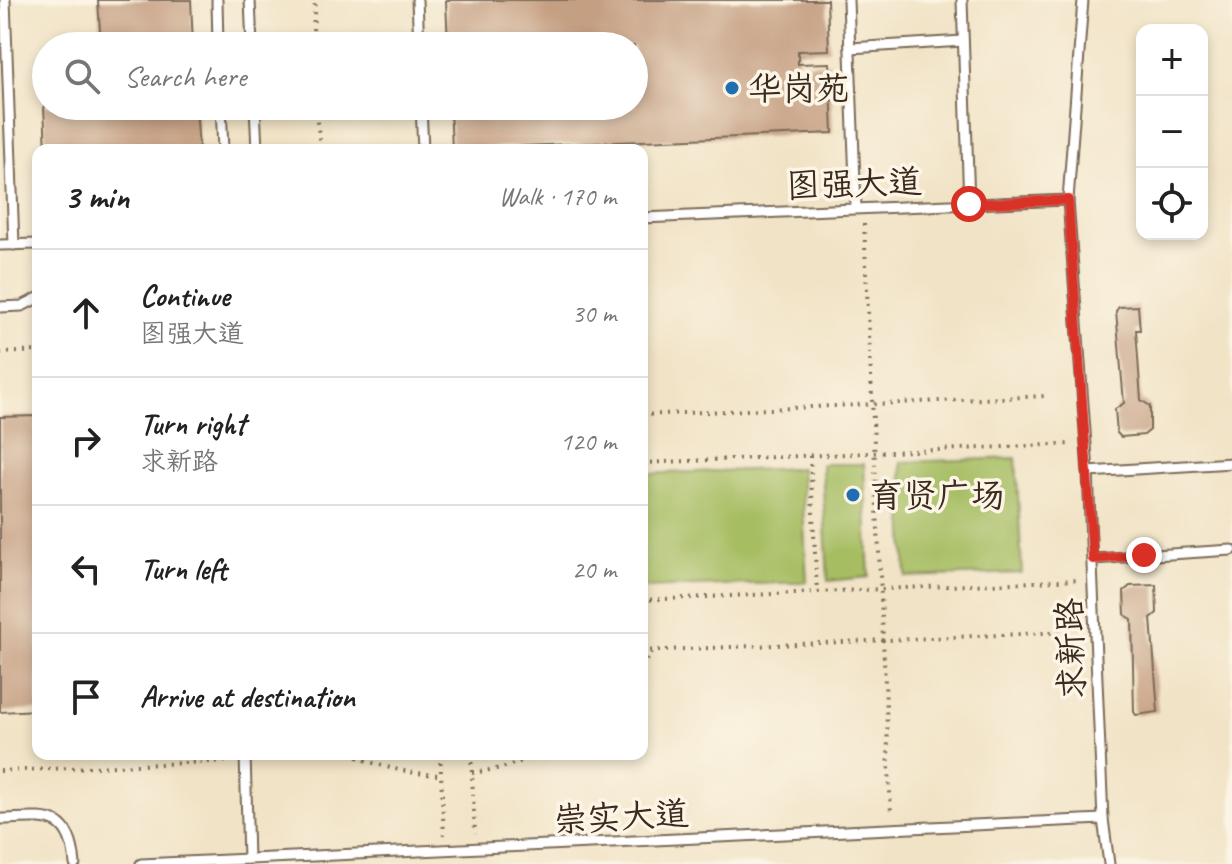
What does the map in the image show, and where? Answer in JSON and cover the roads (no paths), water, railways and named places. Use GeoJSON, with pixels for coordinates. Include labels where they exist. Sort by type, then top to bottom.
{"type":"FeatureCollection","features":[{"type":"Feature","properties":{"kind":"lane"},"geometry":{"type":"LineString","coordinates":[[5,0],[3,22],[14,245]]}},
{"type":"Feature","properties":{"kind":"lane"},"geometry":{"type":"LineString","coordinates":[[217,0],[218,32]]}},
{"type":"Feature","properties":{"kind":"lane"},"geometry":{"type":"LineString","coordinates":[[250,0],[251,32]]}},
{"type":"Feature","properties":{"kind":"lane"},"geometry":{"type":"LineString","coordinates":[[417,0],[418,32]]}},
{"type":"Feature","properties":{"kind":"lane"},"geometry":{"type":"LineString","coordinates":[[848,0],[859,208]]}},
{"type":"Feature","properties":{"kind":"lane"},"geometry":{"type":"LineString","coordinates":[[962,0],[969,204]]}},
{"type":"Feature","properties":{"kind":"lane","name":"求新路"},"geometry":{"type":"LineString","coordinates":[[1083,0],[1068,200],[1093,559],[1103,819],[1109,864]]}},
{"type":"Feature","properties":{"kind":"lane"},"geometry":{"type":"LineString","coordinates":[[850,48],[963,41]]}},
{"type":"Feature","properties":{"kind":"lane"},"geometry":{"type":"LineString","coordinates":[[222,120],[223,144]]}},
{"type":"Feature","properties":{"kind":"lane"},"geometry":{"type":"LineString","coordinates":[[256,120],[257,144]]}},
{"type":"Feature","properties":{"kind":"lane"},"geometry":{"type":"LineString","coordinates":[[422,120],[423,144]]}},
{"type":"Feature","properties":{"kind":"lane","name":"图强大道"},"geometry":{"type":"LineString","coordinates":[[648,218],[1068,200]]}},
{"type":"Feature","properties":{"kind":"lane"},"geometry":{"type":"LineString","coordinates":[[0,245],[32,244]]}},
{"type":"Feature","properties":{"kind":"lane"},"geometry":{"type":"LineString","coordinates":[[0,307],[22,306],[32,301]]}},
{"type":"Feature","properties":{"kind":"lane"},"geometry":{"type":"LineString","coordinates":[[1088,472],[1232,463]]}},
{"type":"Feature","properties":{"kind":"lane"},"geometry":{"type":"LineString","coordinates":[[1093,559],[1232,550]]}},
{"type":"Feature","properties":{"kind":"lane"},"geometry":{"type":"LineString","coordinates":[[245,760],[248,859]]}},
{"type":"Feature","properties":{"kind":"lane"},"geometry":{"type":"LineString","coordinates":[[0,819],[54,820],[73,839],[75,864]]}},
{"type":"Feature","properties":{"kind":"lane","name":"崇实大道"},"geometry":{"type":"LineString","coordinates":[[141,864],[1103,819]]}},
{"type":"Feature","properties":{"kind":"place","name":"华岗苑"},"geometry":{"type":"Point","coordinates":[732,88]}},
{"type":"Feature","properties":{"kind":"place","name":"育贤广场"},"geometry":{"type":"Point","coordinates":[853,495]}}]}
